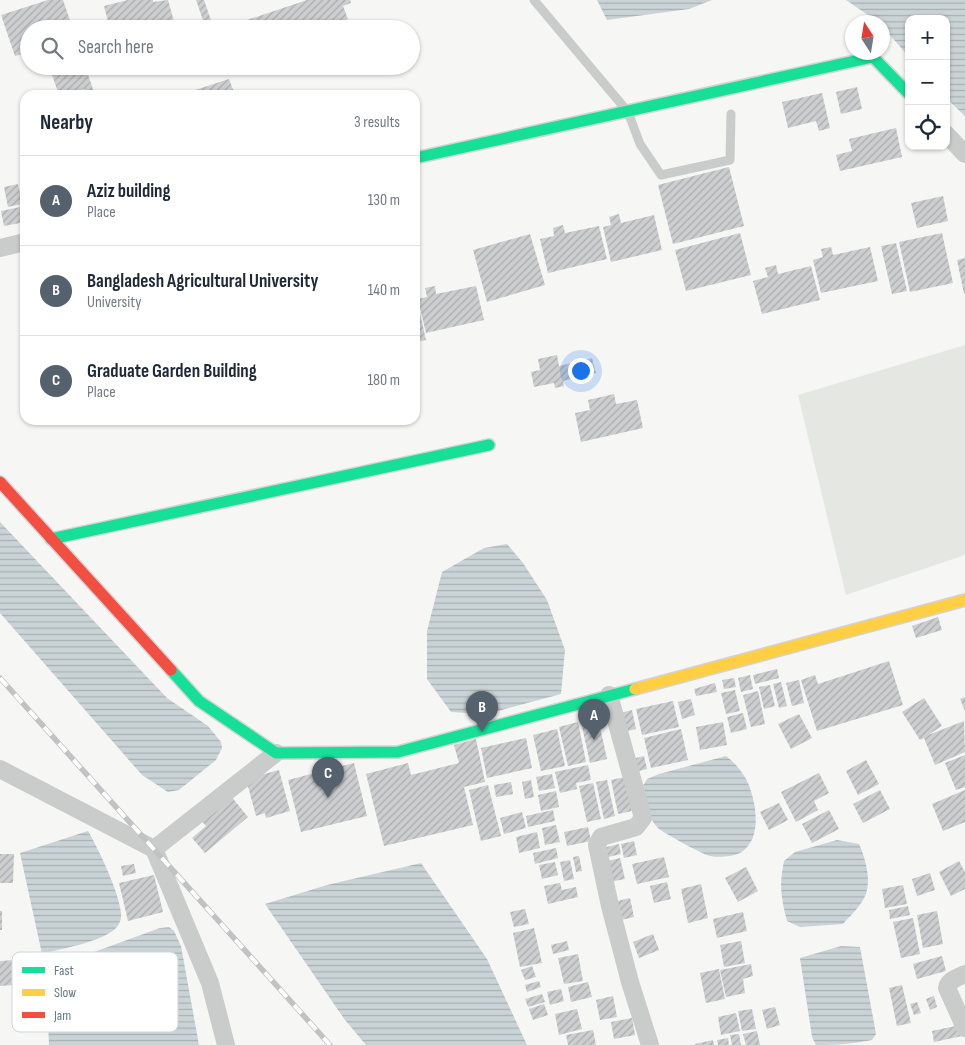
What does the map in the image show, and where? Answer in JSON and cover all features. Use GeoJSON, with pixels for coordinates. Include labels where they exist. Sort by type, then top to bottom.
{"type":"FeatureCollection","features":[{"type":"Feature","properties":{"kind":"street"},"geometry":{"type":"LineString","coordinates":[[420,157],[873,57],[905,90]]}},
{"type":"Feature","properties":{"kind":"street"},"geometry":{"type":"LineString","coordinates":[[950,138],[965,154]]}},
{"type":"Feature","properties":{"kind":"street"},"geometry":{"type":"LineString","coordinates":[[0,248],[20,243]]}},
{"type":"Feature","properties":{"kind":"street"},"geometry":{"type":"LineString","coordinates":[[51,539],[489,445]]}},
{"type":"Feature","properties":{"kind":"street"},"geometry":{"type":"LineString","coordinates":[[0,482],[199,701],[276,753],[398,752],[965,600]]}},
{"type":"Feature","properties":{"kind":"street"},"geometry":{"type":"LineString","coordinates":[[609,696],[643,818],[636,827],[601,837],[597,845],[610,906],[630,982],[650,1045]]}},
{"type":"Feature","properties":{"kind":"street"},"geometry":{"type":"LineString","coordinates":[[154,849],[276,753]]}},
{"type":"Feature","properties":{"kind":"street"},"geometry":{"type":"LineString","coordinates":[[0,769],[154,849],[210,983],[226,1045]]}},
{"type":"Feature","properties":{"kind":"street"},"geometry":{"type":"LineString","coordinates":[[965,974],[950,981],[947,988],[965,1028]]}},
{"type":"Feature","properties":{"kind":"lane"},"geometry":{"type":"LineString","coordinates":[[534,0],[628,112],[640,144],[661,175],[730,160],[731,114]]}},
{"type":"Feature","properties":{"kind":"shaded area"},"geometry":{"type":"Polygon","coordinates":[[[597,0],[712,0],[689,9],[607,20],[597,0]]]}},
{"type":"Feature","properties":{"kind":"shaded area"},"geometry":{"type":"Polygon","coordinates":[[[846,0],[965,0],[965,116],[950,102],[950,15],[905,15],[905,52],[890,35],[890,15],[868,15],[846,0]]]}},
{"type":"Feature","properties":{"kind":"shaded area"},"geometry":{"type":"Polygon","coordinates":[[[965,345],[965,555],[846,595],[798,395],[965,345]]]}},
{"type":"Feature","properties":{"kind":"shaded area"},"geometry":{"type":"Polygon","coordinates":[[[0,522],[167,698],[208,726],[221,742],[222,748],[216,760],[179,790],[168,792],[142,775],[0,613],[0,522]]]}},
{"type":"Feature","properties":{"kind":"shaded area"},"geometry":{"type":"Polygon","coordinates":[[[507,544],[523,563],[547,600],[565,650],[561,694],[487,714],[451,712],[427,679],[427,631],[442,572],[484,548],[507,544]]]}},
{"type":"Feature","properties":{"kind":"shaded area"},"geometry":{"type":"Polygon","coordinates":[[[726,756],[740,769],[750,787],[755,808],[755,829],[748,847],[740,853],[713,857],[692,848],[657,827],[649,814],[641,789],[647,779],[659,774],[726,756]]]}},
{"type":"Feature","properties":{"kind":"shaded area"},"geometry":{"type":"Polygon","coordinates":[[[88,831],[117,894],[121,918],[114,930],[107,935],[80,945],[50,952],[42,952],[20,853],[88,831]]]}},
{"type":"Feature","properties":{"kind":"shaded area"},"geometry":{"type":"Polygon","coordinates":[[[837,840],[859,844],[862,850],[866,865],[868,887],[861,903],[843,924],[800,927],[787,921],[781,891],[784,861],[795,852],[837,840]]]}},
{"type":"Feature","properties":{"kind":"shaded area"},"geometry":{"type":"Polygon","coordinates":[[[421,863],[487,959],[527,1045],[366,1045],[345,1020],[265,904],[327,885],[421,863]]]}},
{"type":"Feature","properties":{"kind":"shaded area"},"geometry":{"type":"Polygon","coordinates":[[[169,927],[174,931],[181,946],[199,1045],[49,1045],[48,1032],[178,1032],[178,952],[94,952],[160,928],[169,927]]]}},
{"type":"Feature","properties":{"kind":"shaded area"},"geometry":{"type":"Polygon","coordinates":[[[841,946],[860,947],[876,1034],[872,1040],[816,1045],[812,1037],[800,958],[841,946]]]}},
{"type":"Feature","properties":{"kind":"building"},"geometry":{"type":"Polygon","coordinates":[[[48,0],[63,0],[70,20],[20,20],[20,55],[15,56],[1,15],[48,0]]]}},
{"type":"Feature","properties":{"kind":"building"},"geometry":{"type":"Polygon","coordinates":[[[128,0],[153,0],[153,2],[168,0],[174,20],[108,20],[104,6],[128,0]]]}},
{"type":"Feature","properties":{"kind":"building"},"geometry":{"type":"Polygon","coordinates":[[[196,0],[204,0],[211,20],[203,20],[196,0]]]}},
{"type":"Feature","properties":{"kind":"building"},"geometry":{"type":"Polygon","coordinates":[[[307,0],[350,0],[351,3],[343,6],[348,19],[345,20],[247,20],[307,0]]]}},
{"type":"Feature","properties":{"kind":"building"},"geometry":{"type":"Polygon","coordinates":[[[52,75],[88,75],[93,90],[84,89],[57,90],[52,75]]]}},
{"type":"Feature","properties":{"kind":"building"},"geometry":{"type":"Polygon","coordinates":[[[229,79],[233,90],[195,90],[229,79]]]}},
{"type":"Feature","properties":{"kind":"building"},"geometry":{"type":"Polygon","coordinates":[[[857,87],[862,109],[841,114],[836,92],[857,87]]]}},
{"type":"Feature","properties":{"kind":"building"},"geometry":{"type":"Polygon","coordinates":[[[822,93],[830,128],[819,131],[816,121],[788,128],[782,102],[822,93]]]}},
{"type":"Feature","properties":{"kind":"building"},"geometry":{"type":"Polygon","coordinates":[[[896,128],[902,157],[840,171],[836,155],[852,151],[849,139],[896,128]]]}},
{"type":"Feature","properties":{"kind":"building"},"geometry":{"type":"Polygon","coordinates":[[[729,167],[744,226],[673,244],[658,185],[729,167]]]}},
{"type":"Feature","properties":{"kind":"building"},"geometry":{"type":"Polygon","coordinates":[[[18,184],[20,204],[8,207],[4,187],[18,184]]]}},
{"type":"Feature","properties":{"kind":"building"},"geometry":{"type":"Polygon","coordinates":[[[943,196],[948,221],[917,228],[911,203],[943,196]]]}},
{"type":"Feature","properties":{"kind":"building"},"geometry":{"type":"Polygon","coordinates":[[[20,207],[20,223],[4,226],[1,211],[20,207]]]}},
{"type":"Feature","properties":{"kind":"building"},"geometry":{"type":"Polygon","coordinates":[[[619,214],[621,223],[654,215],[662,250],[611,262],[603,227],[611,225],[609,217],[619,214]]]}},
{"type":"Feature","properties":{"kind":"building"},"geometry":{"type":"Polygon","coordinates":[[[563,225],[565,233],[599,226],[607,259],[548,273],[540,239],[554,236],[553,228],[563,225]]]}},
{"type":"Feature","properties":{"kind":"building"},"geometry":{"type":"Polygon","coordinates":[[[740,233],[751,275],[686,291],[675,250],[740,233]]]}},
{"type":"Feature","properties":{"kind":"building"},"geometry":{"type":"Polygon","coordinates":[[[942,233],[953,283],[910,292],[899,242],[942,233]]]}},
{"type":"Feature","properties":{"kind":"building"},"geometry":{"type":"Polygon","coordinates":[[[530,234],[545,285],[487,302],[473,250],[530,234]]]}},
{"type":"Feature","properties":{"kind":"building"},"geometry":{"type":"Polygon","coordinates":[[[896,243],[907,291],[892,294],[881,246],[896,243]]]}},
{"type":"Feature","properties":{"kind":"building"},"geometry":{"type":"Polygon","coordinates":[[[831,247],[833,255],[870,247],[878,281],[821,293],[813,260],[823,257],[821,249],[831,247]]]}},
{"type":"Feature","properties":{"kind":"building"},"geometry":{"type":"Polygon","coordinates":[[[965,258],[965,293],[964,294],[957,260],[965,258]]]}},
{"type":"Feature","properties":{"kind":"building"},"geometry":{"type":"Polygon","coordinates":[[[776,265],[778,274],[811,266],[820,300],[762,314],[753,281],[768,277],[765,268],[776,265]]]}},
{"type":"Feature","properties":{"kind":"building"},"geometry":{"type":"Polygon","coordinates":[[[435,286],[436,294],[476,286],[484,320],[426,333],[420,308],[420,299],[427,297],[425,288],[435,286]]]}},
{"type":"Feature","properties":{"kind":"building"},"geometry":{"type":"Polygon","coordinates":[[[420,314],[426,340],[420,341],[420,314]]]}},
{"type":"Feature","properties":{"kind":"building"},"geometry":{"type":"Polygon","coordinates":[[[557,355],[559,366],[592,358],[596,373],[563,381],[564,386],[555,388],[554,383],[534,387],[531,372],[540,370],[538,359],[557,355]]]}},
{"type":"Feature","properties":{"kind":"building"},"geometry":{"type":"Polygon","coordinates":[[[614,394],[616,404],[637,400],[643,428],[581,442],[575,413],[590,410],[588,400],[614,394]]]}},
{"type":"Feature","properties":{"kind":"building"},"geometry":{"type":"Polygon","coordinates":[[[938,617],[942,630],[916,638],[912,626],[938,617]]]}},
{"type":"Feature","properties":{"kind":"building"},"geometry":{"type":"Polygon","coordinates":[[[889,661],[903,705],[817,731],[801,680],[815,675],[818,684],[889,661]]]}},
{"type":"Feature","properties":{"kind":"building"},"geometry":{"type":"Polygon","coordinates":[[[777,669],[779,678],[755,684],[753,675],[777,669]]]}},
{"type":"Feature","properties":{"kind":"building"},"geometry":{"type":"Polygon","coordinates":[[[750,675],[753,689],[741,692],[738,678],[750,675]]]}},
{"type":"Feature","properties":{"kind":"building"},"geometry":{"type":"Polygon","coordinates":[[[734,678],[736,687],[724,689],[722,680],[734,678]]]}},
{"type":"Feature","properties":{"kind":"building"},"geometry":{"type":"Polygon","coordinates":[[[799,680],[804,703],[792,706],[786,683],[799,680]]]}},
{"type":"Feature","properties":{"kind":"building"},"geometry":{"type":"Polygon","coordinates":[[[781,682],[787,706],[779,708],[773,684],[781,682]]]}},
{"type":"Feature","properties":{"kind":"building"},"geometry":{"type":"Polygon","coordinates":[[[715,683],[717,692],[696,696],[694,689],[715,683]]]}},
{"type":"Feature","properties":{"kind":"building"},"geometry":{"type":"Polygon","coordinates":[[[770,685],[775,706],[764,709],[759,687],[770,685]]]}},
{"type":"Feature","properties":{"kind":"building"},"geometry":{"type":"Polygon","coordinates":[[[735,690],[740,711],[726,714],[721,693],[735,690]]]}},
{"type":"Feature","properties":{"kind":"building"},"geometry":{"type":"Polygon","coordinates":[[[758,691],[765,724],[751,727],[743,695],[758,691]]]}},
{"type":"Feature","properties":{"kind":"building"},"geometry":{"type":"Polygon","coordinates":[[[965,697],[965,711],[960,699],[965,697]]]}},
{"type":"Feature","properties":{"kind":"building"},"geometry":{"type":"Polygon","coordinates":[[[924,698],[942,726],[928,735],[964,721],[965,752],[935,765],[924,738],[920,740],[902,712],[924,698]]]}},
{"type":"Feature","properties":{"kind":"building"},"geometry":{"type":"Polygon","coordinates":[[[691,699],[695,715],[682,719],[678,702],[691,699]]]}},
{"type":"Feature","properties":{"kind":"building"},"geometry":{"type":"Polygon","coordinates":[[[673,701],[679,727],[642,735],[636,709],[673,701]]]}},
{"type":"Feature","properties":{"kind":"building"},"geometry":{"type":"Polygon","coordinates":[[[632,710],[636,729],[624,732],[620,713],[632,710]]]}},
{"type":"Feature","properties":{"kind":"building"},"geometry":{"type":"Polygon","coordinates":[[[743,713],[747,729],[731,733],[727,717],[743,713]]]}},
{"type":"Feature","properties":{"kind":"building"},"geometry":{"type":"Polygon","coordinates":[[[799,714],[812,738],[791,749],[778,724],[799,714]]]}},
{"type":"Feature","properties":{"kind":"building"},"geometry":{"type":"Polygon","coordinates":[[[598,718],[607,759],[590,763],[581,722],[598,718]]]}},
{"type":"Feature","properties":{"kind":"building"},"geometry":{"type":"Polygon","coordinates":[[[578,722],[586,762],[568,766],[559,727],[578,722]]]}},
{"type":"Feature","properties":{"kind":"building"},"geometry":{"type":"Polygon","coordinates":[[[723,722],[727,745],[700,750],[696,727],[723,722]]]}},
{"type":"Feature","properties":{"kind":"building"},"geometry":{"type":"Polygon","coordinates":[[[557,729],[565,766],[541,771],[533,735],[557,729]]]}},
{"type":"Feature","properties":{"kind":"building"},"geometry":{"type":"Polygon","coordinates":[[[681,729],[688,760],[651,768],[644,738],[681,729]]]}},
{"type":"Feature","properties":{"kind":"building"},"geometry":{"type":"Polygon","coordinates":[[[526,738],[532,768],[487,778],[481,748],[526,738]]]}},
{"type":"Feature","properties":{"kind":"building"},"geometry":{"type":"Polygon","coordinates":[[[476,739],[485,782],[464,787],[473,825],[384,846],[366,774],[408,763],[411,775],[459,763],[454,745],[476,739]]]}},
{"type":"Feature","properties":{"kind":"building"},"geometry":{"type":"Polygon","coordinates":[[[965,755],[965,787],[956,790],[945,763],[965,755]]]}},
{"type":"Feature","properties":{"kind":"building"},"geometry":{"type":"Polygon","coordinates":[[[644,756],[647,769],[635,772],[632,759],[644,756]]]}},
{"type":"Feature","properties":{"kind":"building"},"geometry":{"type":"Polygon","coordinates":[[[866,760],[879,784],[858,795],[846,771],[866,760]]]}},
{"type":"Feature","properties":{"kind":"building"},"geometry":{"type":"Polygon","coordinates":[[[354,763],[367,816],[301,832],[288,780],[354,763]]]}},
{"type":"Feature","properties":{"kind":"building"},"geometry":{"type":"Polygon","coordinates":[[[588,765],[591,780],[576,783],[577,789],[560,793],[555,772],[588,765]]]}},
{"type":"Feature","properties":{"kind":"building"},"geometry":{"type":"Polygon","coordinates":[[[279,770],[290,811],[266,818],[265,813],[256,816],[246,779],[279,770]]]}},
{"type":"Feature","properties":{"kind":"building"},"geometry":{"type":"Polygon","coordinates":[[[819,773],[829,793],[814,801],[818,810],[796,822],[781,792],[819,773]]]}},
{"type":"Feature","properties":{"kind":"building"},"geometry":{"type":"Polygon","coordinates":[[[552,774],[555,788],[539,791],[536,777],[552,774]]]}},
{"type":"Feature","properties":{"kind":"building"},"geometry":{"type":"Polygon","coordinates":[[[625,777],[632,811],[618,814],[611,780],[625,777]]]}},
{"type":"Feature","properties":{"kind":"building"},"geometry":{"type":"Polygon","coordinates":[[[531,780],[534,797],[525,799],[522,782],[531,780]]]}},
{"type":"Feature","properties":{"kind":"building"},"geometry":{"type":"Polygon","coordinates":[[[607,780],[615,816],[604,819],[596,782],[607,780]]]}},
{"type":"Feature","properties":{"kind":"building"},"geometry":{"type":"Polygon","coordinates":[[[511,782],[513,794],[496,797],[494,785],[511,782]]]}},
{"type":"Feature","properties":{"kind":"building"},"geometry":{"type":"Polygon","coordinates":[[[593,783],[601,819],[587,822],[579,786],[593,783]]]}},
{"type":"Feature","properties":{"kind":"building"},"geometry":{"type":"Polygon","coordinates":[[[488,785],[501,836],[481,841],[469,790],[488,785]]]}},
{"type":"Feature","properties":{"kind":"building"},"geometry":{"type":"Polygon","coordinates":[[[880,790],[890,809],[863,823],[853,804],[880,790]]]}},
{"type":"Feature","properties":{"kind":"building"},"geometry":{"type":"Polygon","coordinates":[[[965,790],[965,822],[943,831],[932,804],[965,790]]]}},
{"type":"Feature","properties":{"kind":"building"},"geometry":{"type":"Polygon","coordinates":[[[556,791],[559,807],[541,811],[538,795],[556,791]]]}},
{"type":"Feature","properties":{"kind":"building"},"geometry":{"type":"Polygon","coordinates":[[[230,795],[248,817],[205,853],[192,838],[206,826],[200,819],[230,795]]]}},
{"type":"Feature","properties":{"kind":"building"},"geometry":{"type":"Polygon","coordinates":[[[779,803],[788,820],[769,830],[760,812],[779,803]]]}},
{"type":"Feature","properties":{"kind":"building"},"geometry":{"type":"Polygon","coordinates":[[[553,810],[555,821],[528,827],[526,816],[553,810]]]}},
{"type":"Feature","properties":{"kind":"building"},"geometry":{"type":"Polygon","coordinates":[[[829,810],[839,829],[812,843],[802,824],[829,810]]]}},
{"type":"Feature","properties":{"kind":"building"},"geometry":{"type":"Polygon","coordinates":[[[522,812],[526,828],[504,834],[500,818],[522,812]]]}},
{"type":"Feature","properties":{"kind":"building"},"geometry":{"type":"Polygon","coordinates":[[[556,825],[560,842],[545,845],[542,828],[556,825]]]}},
{"type":"Feature","properties":{"kind":"building"},"geometry":{"type":"Polygon","coordinates":[[[588,827],[591,841],[567,846],[564,832],[588,827]]]}},
{"type":"Feature","properties":{"kind":"building"},"geometry":{"type":"Polygon","coordinates":[[[537,832],[540,848],[519,853],[516,837],[537,832]]]}},
{"type":"Feature","properties":{"kind":"building"},"geometry":{"type":"Polygon","coordinates":[[[634,841],[637,855],[624,858],[621,844],[634,841]]]}},
{"type":"Feature","properties":{"kind":"building"},"geometry":{"type":"Polygon","coordinates":[[[619,844],[621,854],[604,858],[602,848],[619,844]]]}},
{"type":"Feature","properties":{"kind":"building"},"geometry":{"type":"Polygon","coordinates":[[[556,848],[558,858],[535,864],[533,853],[556,848]]]}},
{"type":"Feature","properties":{"kind":"building"},"geometry":{"type":"Polygon","coordinates":[[[0,854],[14,854],[13,883],[0,883],[0,854]]]}},
{"type":"Feature","properties":{"kind":"building"},"geometry":{"type":"Polygon","coordinates":[[[579,856],[582,871],[576,872],[573,857],[579,856]]]}},
{"type":"Feature","properties":{"kind":"building"},"geometry":{"type":"Polygon","coordinates":[[[664,857],[669,877],[637,884],[632,864],[664,857]]]}},
{"type":"Feature","properties":{"kind":"building"},"geometry":{"type":"Polygon","coordinates":[[[620,858],[625,879],[609,882],[604,862],[620,858]]]}},
{"type":"Feature","properties":{"kind":"building"},"geometry":{"type":"Polygon","coordinates":[[[570,860],[574,879],[564,881],[560,862],[570,860]]]}},
{"type":"Feature","properties":{"kind":"building"},"geometry":{"type":"Polygon","coordinates":[[[959,861],[965,872],[965,889],[951,896],[939,872],[959,861]]]}},
{"type":"Feature","properties":{"kind":"building"},"geometry":{"type":"Polygon","coordinates":[[[555,862],[558,875],[542,879],[539,865],[555,862]]]}},
{"type":"Feature","properties":{"kind":"building"},"geometry":{"type":"Polygon","coordinates":[[[134,864],[136,873],[123,876],[121,866],[134,864]]]}},
{"type":"Feature","properties":{"kind":"building"},"geometry":{"type":"Polygon","coordinates":[[[746,867],[758,891],[738,902],[725,878],[746,867]]]}},
{"type":"Feature","properties":{"kind":"building"},"geometry":{"type":"Polygon","coordinates":[[[930,873],[935,890],[917,896],[912,879],[930,873]]]}},
{"type":"Feature","properties":{"kind":"building"},"geometry":{"type":"Polygon","coordinates":[[[154,875],[163,912],[128,921],[119,883],[154,875]]]}},
{"type":"Feature","properties":{"kind":"building"},"geometry":{"type":"Polygon","coordinates":[[[667,882],[671,899],[654,903],[650,886],[667,882]]]}},
{"type":"Feature","properties":{"kind":"building"},"geometry":{"type":"Polygon","coordinates":[[[560,883],[562,890],[576,887],[578,897],[548,904],[544,886],[560,883]]]}},
{"type":"Feature","properties":{"kind":"building"},"geometry":{"type":"Polygon","coordinates":[[[701,884],[708,918],[688,923],[681,889],[701,884]]]}},
{"type":"Feature","properties":{"kind":"building"},"geometry":{"type":"Polygon","coordinates":[[[903,885],[907,904],[885,908],[882,889],[903,885]]]}},
{"type":"Feature","properties":{"kind":"building"},"geometry":{"type":"Polygon","coordinates":[[[630,898],[634,917],[617,921],[613,902],[630,898]]]}},
{"type":"Feature","properties":{"kind":"building"},"geometry":{"type":"Polygon","coordinates":[[[908,906],[910,915],[890,919],[889,910],[908,906]]]}},
{"type":"Feature","properties":{"kind":"building"},"geometry":{"type":"Polygon","coordinates":[[[525,909],[529,924],[514,927],[510,912],[525,909]]]}},
{"type":"Feature","properties":{"kind":"building"},"geometry":{"type":"Polygon","coordinates":[[[0,911],[2,911],[2,930],[0,930],[0,911]]]}},
{"type":"Feature","properties":{"kind":"building"},"geometry":{"type":"Polygon","coordinates":[[[937,911],[943,944],[923,948],[917,915],[937,911]]]}},
{"type":"Feature","properties":{"kind":"building"},"geometry":{"type":"Polygon","coordinates":[[[743,912],[747,931],[717,938],[713,919],[743,912]]]}},
{"type":"Feature","properties":{"kind":"building"},"geometry":{"type":"Polygon","coordinates":[[[913,918],[920,954],[901,958],[893,922],[913,918]]]}},
{"type":"Feature","properties":{"kind":"building"},"geometry":{"type":"Polygon","coordinates":[[[534,928],[542,963],[520,967],[513,933],[534,928]]]}},
{"type":"Feature","properties":{"kind":"building"},"geometry":{"type":"Polygon","coordinates":[[[653,934],[659,950],[639,958],[633,942],[653,934]]]}},
{"type":"Feature","properties":{"kind":"building"},"geometry":{"type":"Polygon","coordinates":[[[567,941],[569,950],[553,954],[551,945],[567,941]]]}},
{"type":"Feature","properties":{"kind":"building"},"geometry":{"type":"Polygon","coordinates":[[[741,941],[745,963],[724,967],[720,945],[741,941]]]}},
{"type":"Feature","properties":{"kind":"building"},"geometry":{"type":"Polygon","coordinates":[[[578,954],[583,981],[564,984],[558,958],[578,954]]]}},
{"type":"Feature","properties":{"kind":"building"},"geometry":{"type":"Polygon","coordinates":[[[942,956],[946,971],[917,979],[913,964],[942,956]]]}},
{"type":"Feature","properties":{"kind":"building"},"geometry":{"type":"Polygon","coordinates":[[[12,960],[12,985],[0,986],[0,961],[12,960]]]}},
{"type":"Feature","properties":{"kind":"building"},"geometry":{"type":"Polygon","coordinates":[[[751,964],[753,976],[743,979],[745,993],[726,997],[720,970],[751,964]]]}},
{"type":"Feature","properties":{"kind":"building"},"geometry":{"type":"Polygon","coordinates":[[[532,966],[536,977],[525,980],[521,970],[532,966]]]}},
{"type":"Feature","properties":{"kind":"building"},"geometry":{"type":"Polygon","coordinates":[[[719,969],[725,999],[706,1003],[700,973],[719,969]]]}},
{"type":"Feature","properties":{"kind":"building"},"geometry":{"type":"Polygon","coordinates":[[[539,981],[541,987],[527,992],[525,985],[539,981]]]}},
{"type":"Feature","properties":{"kind":"building"},"geometry":{"type":"Polygon","coordinates":[[[588,982],[592,997],[571,1002],[568,987],[588,982]]]}},
{"type":"Feature","properties":{"kind":"building"},"geometry":{"type":"Polygon","coordinates":[[[902,985],[911,1023],[897,1026],[889,988],[902,985]]]}},
{"type":"Feature","properties":{"kind":"building"},"geometry":{"type":"Polygon","coordinates":[[[561,989],[564,1001],[550,1005],[547,992],[561,989]]]}},
{"type":"Feature","properties":{"kind":"building"},"geometry":{"type":"Polygon","coordinates":[[[542,994],[545,1002],[528,1007],[525,999],[542,994]]]}},
{"type":"Feature","properties":{"kind":"building"},"geometry":{"type":"Polygon","coordinates":[[[613,996],[617,1017],[600,1020],[596,1000],[613,996]]]}},
{"type":"Feature","properties":{"kind":"building"},"geometry":{"type":"Polygon","coordinates":[[[934,996],[937,1007],[930,1010],[926,999],[934,996]]]}},
{"type":"Feature","properties":{"kind":"building"},"geometry":{"type":"Polygon","coordinates":[[[917,1002],[921,1013],[914,1015],[910,1004],[917,1002]]]}},
{"type":"Feature","properties":{"kind":"building"},"geometry":{"type":"Polygon","coordinates":[[[544,1004],[548,1015],[533,1020],[529,1009],[544,1004]]]}},
{"type":"Feature","properties":{"kind":"building"},"geometry":{"type":"Polygon","coordinates":[[[775,1007],[780,1025],[767,1029],[762,1010],[775,1007]]]}},
{"type":"Feature","properties":{"kind":"building"},"geometry":{"type":"Polygon","coordinates":[[[577,1009],[582,1029],[559,1035],[555,1014],[577,1009]]]}},
{"type":"Feature","properties":{"kind":"building"},"geometry":{"type":"Polygon","coordinates":[[[752,1009],[756,1029],[742,1031],[738,1011],[752,1009]]]}},
{"type":"Feature","properties":{"kind":"building"},"geometry":{"type":"Polygon","coordinates":[[[736,1013],[740,1031],[721,1035],[718,1017],[736,1013]]]}},
{"type":"Feature","properties":{"kind":"building"},"geometry":{"type":"Polygon","coordinates":[[[632,1018],[635,1035],[614,1039],[611,1022],[632,1018]]]}},
{"type":"Feature","properties":{"kind":"building"},"geometry":{"type":"Polygon","coordinates":[[[960,1025],[962,1036],[934,1042],[932,1031],[960,1025]]]}},
{"type":"Feature","properties":{"kind":"building"},"geometry":{"type":"Polygon","coordinates":[[[593,1030],[596,1045],[568,1045],[566,1035],[593,1030]]]}},
{"type":"Feature","properties":{"kind":"building"},"geometry":{"type":"Polygon","coordinates":[[[757,1031],[760,1045],[746,1045],[743,1034],[757,1031]]]}},
{"type":"Feature","properties":{"kind":"building"},"geometry":{"type":"Polygon","coordinates":[[[739,1034],[741,1045],[732,1045],[730,1035],[739,1034]]]}},
{"type":"Feature","properties":{"kind":"building"},"geometry":{"type":"Polygon","coordinates":[[[728,1038],[729,1045],[718,1045],[717,1040],[728,1038]]]}},
{"type":"Feature","properties":{"kind":"building"},"geometry":{"type":"Polygon","coordinates":[[[713,1040],[714,1045],[695,1045],[695,1044],[713,1040]]]}},
{"type":"Feature","properties":{"kind":"railway"},"geometry":{"type":"LineString","coordinates":[[0,678],[330,1045]]}},
{"type":"Feature","properties":{"kind":"traffic: fast"},"geometry":{"type":"LineString","coordinates":[[420,157],[873,57],[905,90]]}},
{"type":"Feature","properties":{"kind":"traffic: fast"},"geometry":{"type":"LineString","coordinates":[[51,539],[489,445]]}},
{"type":"Feature","properties":{"kind":"traffic: fast"},"geometry":{"type":"LineString","coordinates":[[171,670],[199,701],[276,753],[398,752],[635,689]]}},
{"type":"Feature","properties":{"kind":"traffic: slow"},"geometry":{"type":"LineString","coordinates":[[635,689],[965,600]]}},
{"type":"Feature","properties":{"kind":"traffic: jam"},"geometry":{"type":"LineString","coordinates":[[0,482],[171,670]]}},
{"type":"Feature","properties":{"kind":"place","name":"Bangladesh Agricultural University"},"geometry":{"type":"Point","coordinates":[482,732]}},
{"type":"Feature","properties":{"kind":"place","name":"Aziz building"},"geometry":{"type":"Point","coordinates":[594,740]}},
{"type":"Feature","properties":{"kind":"place","name":"Graduate Garden Building"},"geometry":{"type":"Point","coordinates":[328,798]}}]}
